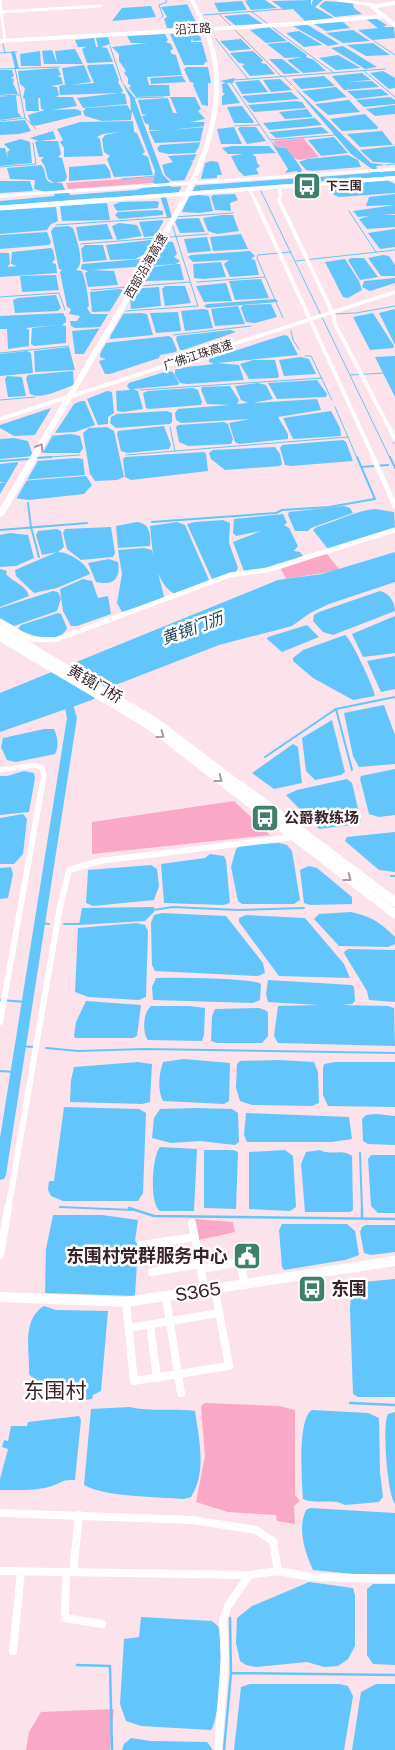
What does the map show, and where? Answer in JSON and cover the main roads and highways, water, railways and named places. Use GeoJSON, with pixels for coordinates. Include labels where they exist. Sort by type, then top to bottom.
{"type":"FeatureCollection","features":[{"type":"Feature","properties":{"kind":"highway","name":"西部沿海高速"},"geometry":{"type":"LineString","coordinates":[[0,501],[176,205],[200,151],[209,120],[212,76],[206,38],[188,0]]}},
{"type":"Feature","properties":{"kind":"highway","name":"西部沿海高速"},"geometry":{"type":"LineString","coordinates":[[0,515],[183,203],[201,167],[214,124],[218,86],[211,41],[192,0]]}},
{"type":"Feature","properties":{"kind":"highway","name":"广佛江珠高速"},"geometry":{"type":"LineString","coordinates":[[0,419],[395,290]]}},
{"type":"Feature","properties":{"kind":"highway","name":"广佛江珠高速"},"geometry":{"type":"LineString","coordinates":[[0,415],[274,329]]}},
{"type":"Feature","properties":{"kind":"main road","name":"黄镜门桥"},"geometry":{"type":"LineString","coordinates":[[0,629],[132,706],[184,747]]}},
{"type":"Feature","properties":{"kind":"main road","name":"黄镜门桥"},"geometry":{"type":"LineString","coordinates":[[0,637],[184,747]]}},
{"type":"Feature","properties":{"kind":"main road"},"geometry":{"type":"LineString","coordinates":[[184,747],[295,837],[395,914]]}},
{"type":"Feature","properties":{"kind":"main road"},"geometry":{"type":"LineString","coordinates":[[184,747],[395,902]]}},
{"type":"Feature","properties":{"kind":"water"},"geometry":{"type":"Polygon","coordinates":[[[265,0],[277,8],[251,10],[245,1],[265,0]]]}},
{"type":"Feature","properties":{"kind":"water"},"geometry":{"type":"Polygon","coordinates":[[[311,0],[311,6],[313,0],[323,0],[315,7],[334,18],[305,21],[293,9],[284,10],[272,1],[311,0]]]}},
{"type":"Feature","properties":{"kind":"water"},"geometry":{"type":"Polygon","coordinates":[[[242,1],[247,10],[219,12],[214,3],[242,1]]]}},
{"type":"Feature","properties":{"kind":"water"},"geometry":{"type":"Polygon","coordinates":[[[325,1],[353,3],[354,8],[362,14],[335,17],[319,6],[325,1]]]}},
{"type":"Feature","properties":{"kind":"water"},"geometry":{"type":"Polygon","coordinates":[[[189,4],[194,14],[192,16],[195,16],[200,28],[167,28],[164,19],[167,17],[161,7],[189,4]]]}},
{"type":"Feature","properties":{"kind":"water"},"geometry":{"type":"Polygon","coordinates":[[[151,6],[156,17],[112,21],[122,8],[151,6]]]}},
{"type":"Feature","properties":{"kind":"water"},"geometry":{"type":"Polygon","coordinates":[[[248,14],[263,24],[236,26],[224,16],[248,14]]]}},
{"type":"Feature","properties":{"kind":"water"},"geometry":{"type":"Polygon","coordinates":[[[375,18],[387,25],[383,27],[394,27],[395,38],[372,40],[358,30],[378,28],[366,19],[375,18]]]}},
{"type":"Feature","properties":{"kind":"water"},"geometry":{"type":"Polygon","coordinates":[[[342,21],[350,28],[326,31],[314,24],[342,21]]]}},
{"type":"Feature","properties":{"kind":"water"},"geometry":{"type":"Polygon","coordinates":[[[306,24],[339,44],[328,46],[293,26],[306,24]]]}},
{"type":"Feature","properties":{"kind":"water"},"geometry":{"type":"Polygon","coordinates":[[[269,27],[287,41],[266,43],[250,30],[269,27]]]}},
{"type":"Feature","properties":{"kind":"water"},"geometry":{"type":"Polygon","coordinates":[[[353,30],[370,41],[343,43],[326,33],[353,30]]]}},
{"type":"Feature","properties":{"kind":"water"},"geometry":{"type":"Polygon","coordinates":[[[299,31],[322,45],[304,47],[286,33],[299,31]]]}},
{"type":"Feature","properties":{"kind":"water"},"geometry":{"type":"Polygon","coordinates":[[[188,32],[190,36],[190,33],[205,32],[208,40],[193,41],[192,38],[191,42],[205,42],[209,62],[205,62],[204,65],[184,65],[170,34],[188,32]]]}},
{"type":"Feature","properties":{"kind":"water"},"geometry":{"type":"Polygon","coordinates":[[[165,34],[168,40],[166,42],[171,44],[173,49],[170,51],[176,55],[182,75],[147,77],[149,85],[169,85],[170,96],[136,97],[129,88],[131,85],[128,84],[128,78],[124,73],[126,71],[119,61],[119,54],[112,47],[147,43],[131,43],[127,36],[165,34]]]}},
{"type":"Feature","properties":{"kind":"water"},"geometry":{"type":"Polygon","coordinates":[[[108,37],[110,44],[101,47],[107,48],[113,62],[87,63],[82,49],[86,47],[78,47],[75,40],[94,38],[96,47],[98,47],[96,38],[108,37]]]}},
{"type":"Feature","properties":{"kind":"water"},"geometry":{"type":"Polygon","coordinates":[[[241,39],[251,49],[230,51],[220,41],[241,39]]]}},
{"type":"Feature","properties":{"kind":"water"},"geometry":{"type":"Polygon","coordinates":[[[289,42],[326,71],[303,73],[287,60],[302,57],[285,58],[267,44],[289,42]]]}},
{"type":"Feature","properties":{"kind":"water"},"geometry":{"type":"Polygon","coordinates":[[[373,43],[390,55],[366,56],[347,45],[373,43]]]}},
{"type":"Feature","properties":{"kind":"water"},"geometry":{"type":"Polygon","coordinates":[[[343,46],[377,67],[365,69],[331,48],[343,46]]]}},
{"type":"Feature","properties":{"kind":"water"},"geometry":{"type":"Polygon","coordinates":[[[75,49],[83,64],[44,64],[42,51],[52,50],[57,63],[55,51],[75,49]]]}},
{"type":"Feature","properties":{"kind":"water"},"geometry":{"type":"Polygon","coordinates":[[[40,51],[41,66],[21,66],[20,54],[40,51]]]}},
{"type":"Feature","properties":{"kind":"water"},"geometry":{"type":"Polygon","coordinates":[[[253,51],[263,60],[261,63],[266,64],[275,74],[250,76],[242,66],[245,64],[239,63],[230,53],[253,51]]]}},
{"type":"Feature","properties":{"kind":"water"},"geometry":{"type":"Polygon","coordinates":[[[338,55],[360,68],[336,70],[319,58],[338,55]]]}},
{"type":"Feature","properties":{"kind":"water"},"geometry":{"type":"Polygon","coordinates":[[[269,59],[282,59],[300,73],[284,74],[269,59]]]}},
{"type":"Feature","properties":{"kind":"water"},"geometry":{"type":"Polygon","coordinates":[[[113,64],[118,82],[123,91],[121,93],[125,94],[127,104],[83,108],[77,98],[119,93],[60,95],[59,86],[67,84],[65,84],[62,68],[84,65],[91,82],[70,85],[94,83],[87,67],[88,65],[113,64]]]}},
{"type":"Feature","properties":{"kind":"water"},"geometry":{"type":"Polygon","coordinates":[[[187,67],[208,67],[211,83],[208,83],[208,106],[202,105],[193,85],[194,83],[190,82],[184,69],[187,67]]]}},
{"type":"Feature","properties":{"kind":"water"},"geometry":{"type":"Polygon","coordinates":[[[58,68],[61,75],[57,76],[61,77],[63,84],[51,86],[57,87],[59,95],[56,97],[73,97],[77,106],[52,110],[76,109],[81,111],[81,115],[35,126],[31,124],[28,115],[45,110],[41,109],[40,98],[38,98],[39,111],[26,111],[25,99],[23,98],[25,88],[20,84],[18,71],[58,68]]]}},
{"type":"Feature","properties":{"kind":"water"},"geometry":{"type":"Polygon","coordinates":[[[0,70],[12,70],[14,76],[11,78],[14,79],[13,83],[18,94],[0,95],[0,70]]]}},
{"type":"Feature","properties":{"kind":"water"},"geometry":{"type":"Polygon","coordinates":[[[383,71],[395,78],[395,88],[389,89],[370,73],[383,71]]]}},
{"type":"Feature","properties":{"kind":"water"},"geometry":{"type":"Polygon","coordinates":[[[362,73],[371,80],[345,82],[372,81],[379,87],[344,90],[332,76],[362,73]]]}},
{"type":"Feature","properties":{"kind":"water"},"geometry":{"type":"Polygon","coordinates":[[[182,76],[186,82],[151,84],[150,78],[182,76]]]}},
{"type":"Feature","properties":{"kind":"water"},"geometry":{"type":"Polygon","coordinates":[[[324,76],[335,86],[301,89],[292,79],[324,76]]]}},
{"type":"Feature","properties":{"kind":"water"},"geometry":{"type":"Polygon","coordinates":[[[235,78],[233,83],[227,83],[240,103],[222,105],[222,96],[225,94],[223,93],[222,84],[226,83],[220,81],[235,78]]]}},
{"type":"Feature","properties":{"kind":"water"},"geometry":{"type":"Polygon","coordinates":[[[280,79],[292,90],[271,92],[263,80],[280,79]]]}},
{"type":"Feature","properties":{"kind":"water"},"geometry":{"type":"Polygon","coordinates":[[[259,80],[268,92],[242,94],[235,82],[259,80]]]}},
{"type":"Feature","properties":{"kind":"water"},"geometry":{"type":"Polygon","coordinates":[[[122,82],[134,97],[163,175],[170,182],[167,183],[172,187],[302,178],[297,171],[285,173],[288,169],[270,140],[277,147],[286,148],[298,163],[302,170],[301,172],[306,178],[371,173],[372,169],[351,154],[292,85],[371,163],[386,165],[376,166],[379,172],[395,171],[395,176],[0,206],[0,201],[54,196],[55,193],[69,192],[70,195],[136,190],[156,184],[153,183],[155,171],[132,111],[131,120],[102,121],[85,116],[83,111],[86,108],[127,105],[131,111],[130,98],[122,82]]]}},
{"type":"Feature","properties":{"kind":"water"},"geometry":{"type":"Polygon","coordinates":[[[336,87],[347,97],[315,102],[302,91],[336,87]]]}},
{"type":"Feature","properties":{"kind":"water"},"geometry":{"type":"Polygon","coordinates":[[[381,89],[389,95],[356,99],[347,91],[381,89]]]}},
{"type":"Feature","properties":{"kind":"water"},"geometry":{"type":"Polygon","coordinates":[[[291,92],[299,99],[249,103],[242,96],[291,92]]]}},
{"type":"Feature","properties":{"kind":"water"},"geometry":{"type":"Polygon","coordinates":[[[16,95],[18,113],[22,117],[0,120],[0,97],[16,95]]]}},
{"type":"Feature","properties":{"kind":"water"},"geometry":{"type":"Polygon","coordinates":[[[170,97],[195,97],[201,109],[198,111],[205,119],[190,122],[205,122],[207,126],[169,130],[206,127],[203,141],[155,143],[149,131],[163,130],[149,130],[149,125],[145,123],[142,116],[147,115],[142,114],[138,100],[168,98],[173,113],[177,113],[170,97]]]}},
{"type":"Feature","properties":{"kind":"water"},"geometry":{"type":"Polygon","coordinates":[[[390,97],[395,100],[395,104],[364,107],[356,100],[390,97]]]}},
{"type":"Feature","properties":{"kind":"water"},"geometry":{"type":"Polygon","coordinates":[[[349,100],[360,112],[328,115],[315,104],[349,100]]]}},
{"type":"Feature","properties":{"kind":"water"},"geometry":{"type":"Polygon","coordinates":[[[302,102],[306,108],[254,112],[248,105],[302,102]]]}},
{"type":"Feature","properties":{"kind":"water"},"geometry":{"type":"Polygon","coordinates":[[[395,105],[395,114],[375,116],[366,109],[395,105]]]}},
{"type":"Feature","properties":{"kind":"water"},"geometry":{"type":"Polygon","coordinates":[[[242,106],[253,123],[234,123],[227,107],[242,106]]]}},
{"type":"Feature","properties":{"kind":"water"},"geometry":{"type":"Polygon","coordinates":[[[307,109],[313,117],[285,119],[279,112],[307,109]]]}},
{"type":"Feature","properties":{"kind":"water"},"geometry":{"type":"Polygon","coordinates":[[[365,114],[378,127],[377,129],[342,131],[330,119],[365,114]]]}},
{"type":"Feature","properties":{"kind":"water"},"geometry":{"type":"Polygon","coordinates":[[[315,118],[322,125],[269,130],[263,123],[315,118]]]}},
{"type":"Feature","properties":{"kind":"water"},"geometry":{"type":"Polygon","coordinates":[[[25,120],[31,131],[0,135],[0,122],[25,120]]]}},
{"type":"Feature","properties":{"kind":"water"},"geometry":{"type":"Polygon","coordinates":[[[133,121],[134,132],[137,133],[145,152],[142,154],[148,157],[153,175],[114,177],[107,159],[110,156],[104,152],[102,139],[105,135],[119,132],[103,134],[97,137],[100,139],[103,156],[64,157],[64,148],[60,142],[63,140],[57,129],[80,122],[133,121]]]}},
{"type":"Feature","properties":{"kind":"water"},"geometry":{"type":"Polygon","coordinates":[[[234,127],[242,144],[221,144],[217,129],[234,127]]]}},
{"type":"Feature","properties":{"kind":"water"},"geometry":{"type":"Polygon","coordinates":[[[240,127],[256,127],[266,141],[247,144],[238,129],[240,127]]]}},
{"type":"Feature","properties":{"kind":"water"},"geometry":{"type":"Polygon","coordinates":[[[322,127],[329,133],[276,138],[269,132],[322,127]]]}},
{"type":"Feature","properties":{"kind":"water"},"geometry":{"type":"Polygon","coordinates":[[[53,131],[56,139],[40,141],[58,141],[61,154],[58,157],[62,158],[67,177],[65,181],[55,183],[62,183],[65,190],[46,192],[34,189],[35,180],[10,179],[7,168],[41,165],[46,179],[54,183],[48,179],[41,160],[44,157],[39,157],[35,142],[38,141],[30,138],[53,131]]]}},
{"type":"Feature","properties":{"kind":"water"},"geometry":{"type":"Polygon","coordinates":[[[382,131],[393,145],[360,147],[347,134],[382,131]]]}},
{"type":"Feature","properties":{"kind":"water"},"geometry":{"type":"Polygon","coordinates":[[[334,137],[348,153],[321,156],[308,140],[334,137]]]}},
{"type":"Feature","properties":{"kind":"water"},"geometry":{"type":"Polygon","coordinates":[[[21,139],[30,142],[32,163],[0,166],[0,148],[5,148],[8,159],[7,152],[10,150],[4,144],[21,139]]]}},
{"type":"Feature","properties":{"kind":"water"},"geometry":{"type":"Polygon","coordinates":[[[202,142],[195,153],[168,154],[159,152],[157,148],[160,145],[202,142]]]}},
{"type":"Feature","properties":{"kind":"water"},"geometry":{"type":"Polygon","coordinates":[[[232,146],[269,146],[276,153],[252,154],[256,157],[257,163],[260,166],[256,169],[259,174],[244,176],[238,170],[231,156],[243,154],[228,154],[222,148],[232,146]]]}},
{"type":"Feature","properties":{"kind":"water"},"geometry":{"type":"Polygon","coordinates":[[[395,146],[395,163],[373,162],[360,150],[395,146]]]}},
{"type":"Feature","properties":{"kind":"water"},"geometry":{"type":"Polygon","coordinates":[[[198,154],[196,160],[190,161],[195,162],[187,180],[172,181],[165,175],[162,165],[173,162],[168,156],[198,154]]]}},
{"type":"Feature","properties":{"kind":"water"},"geometry":{"type":"Polygon","coordinates":[[[348,155],[358,160],[361,167],[312,171],[306,170],[299,162],[307,159],[348,155]]]}},
{"type":"Feature","properties":{"kind":"water"},"geometry":{"type":"Polygon","coordinates":[[[211,161],[218,162],[222,175],[217,175],[217,178],[201,179],[205,163],[211,161]]]}},
{"type":"Feature","properties":{"kind":"water"},"geometry":{"type":"Polygon","coordinates":[[[105,164],[110,171],[111,178],[69,181],[69,167],[105,164]]]}},
{"type":"Feature","properties":{"kind":"water"},"geometry":{"type":"Polygon","coordinates":[[[387,180],[395,184],[395,193],[339,197],[334,195],[330,188],[341,184],[387,180]]]}},
{"type":"Feature","properties":{"kind":"water"},"geometry":{"type":"Polygon","coordinates":[[[0,181],[30,181],[33,191],[0,193],[0,181]]]}},
{"type":"Feature","properties":{"kind":"water"},"geometry":{"type":"Polygon","coordinates":[[[235,194],[238,200],[230,203],[231,211],[215,210],[211,197],[213,195],[235,194]]]}},
{"type":"Feature","properties":{"kind":"water"},"geometry":{"type":"Polygon","coordinates":[[[395,194],[395,205],[366,206],[369,197],[395,194]]]}},
{"type":"Feature","properties":{"kind":"water"},"geometry":{"type":"Polygon","coordinates":[[[188,196],[209,196],[213,211],[199,213],[182,212],[188,196]]]}},
{"type":"Feature","properties":{"kind":"water"},"geometry":{"type":"Polygon","coordinates":[[[120,202],[159,202],[158,208],[117,211],[113,205],[120,202]]]}},
{"type":"Feature","properties":{"kind":"water"},"geometry":{"type":"Polygon","coordinates":[[[107,203],[110,220],[62,221],[60,206],[107,203]]]}},
{"type":"Feature","properties":{"kind":"water"},"geometry":{"type":"Polygon","coordinates":[[[395,205],[395,214],[383,215],[395,215],[395,227],[367,229],[359,219],[369,216],[358,217],[353,211],[395,205]]]}},
{"type":"Feature","properties":{"kind":"water"},"geometry":{"type":"Polygon","coordinates":[[[56,207],[58,221],[51,224],[47,230],[0,234],[0,210],[56,207]]]}},
{"type":"Feature","properties":{"kind":"water"},"geometry":{"type":"Polygon","coordinates":[[[163,211],[163,215],[119,219],[115,215],[118,212],[163,211]]]}},
{"type":"Feature","properties":{"kind":"water"},"geometry":{"type":"Polygon","coordinates":[[[233,215],[239,231],[217,234],[208,231],[203,218],[233,215]]]}},
{"type":"Feature","properties":{"kind":"water"},"geometry":{"type":"Polygon","coordinates":[[[199,218],[205,232],[180,233],[175,222],[177,219],[199,218]]]}},
{"type":"Feature","properties":{"kind":"water"},"geometry":{"type":"Polygon","coordinates":[[[163,220],[163,235],[144,237],[139,222],[163,220]]]}},
{"type":"Feature","properties":{"kind":"water"},"geometry":{"type":"Polygon","coordinates":[[[119,223],[137,225],[142,236],[117,240],[112,226],[119,223]]]}},
{"type":"Feature","properties":{"kind":"water"},"geometry":{"type":"Polygon","coordinates":[[[107,224],[113,239],[79,241],[76,227],[107,224]]]}},
{"type":"Feature","properties":{"kind":"water"},"geometry":{"type":"Polygon","coordinates":[[[68,226],[73,228],[79,250],[80,262],[76,270],[82,271],[87,288],[89,306],[87,308],[91,314],[109,314],[103,327],[75,328],[71,326],[70,321],[77,321],[80,316],[69,314],[71,309],[67,307],[60,272],[62,270],[59,269],[51,231],[54,227],[68,226]]]}},
{"type":"Feature","properties":{"kind":"water"},"geometry":{"type":"Polygon","coordinates":[[[395,229],[395,247],[380,249],[368,233],[395,229]]]}},
{"type":"Feature","properties":{"kind":"water"},"geometry":{"type":"Polygon","coordinates":[[[47,232],[51,242],[49,245],[0,249],[0,235],[47,232]]]}},
{"type":"Feature","properties":{"kind":"water"},"geometry":{"type":"Polygon","coordinates":[[[241,234],[248,249],[213,251],[210,237],[241,234]]]}},
{"type":"Feature","properties":{"kind":"water"},"geometry":{"type":"Polygon","coordinates":[[[207,237],[211,251],[188,253],[184,239],[207,237]]]}},
{"type":"Feature","properties":{"kind":"water"},"geometry":{"type":"Polygon","coordinates":[[[151,240],[173,242],[177,254],[174,257],[180,261],[176,264],[92,270],[114,271],[118,285],[88,287],[85,273],[88,271],[81,269],[82,264],[164,257],[143,255],[135,259],[110,260],[106,245],[151,240]]]}},
{"type":"Feature","properties":{"kind":"water"},"geometry":{"type":"Polygon","coordinates":[[[85,245],[103,245],[107,260],[83,262],[81,249],[85,245]]]}},
{"type":"Feature","properties":{"kind":"water"},"geometry":{"type":"Polygon","coordinates":[[[51,248],[55,259],[52,263],[56,264],[57,273],[0,277],[0,253],[9,253],[10,264],[7,267],[17,266],[11,264],[12,252],[51,248]]]}},
{"type":"Feature","properties":{"kind":"water"},"geometry":{"type":"Polygon","coordinates":[[[250,251],[255,256],[251,259],[255,260],[259,275],[230,277],[224,264],[229,260],[193,262],[188,257],[191,255],[250,251]]]}},
{"type":"Feature","properties":{"kind":"water"},"geometry":{"type":"Polygon","coordinates":[[[383,255],[389,256],[395,265],[395,276],[381,276],[368,258],[383,255]]]}},
{"type":"Feature","properties":{"kind":"water"},"geometry":{"type":"Polygon","coordinates":[[[351,258],[364,258],[378,277],[360,280],[348,260],[351,258]]]}},
{"type":"Feature","properties":{"kind":"water"},"geometry":{"type":"Polygon","coordinates":[[[345,259],[359,281],[362,290],[348,298],[343,297],[325,262],[345,259]]]}},
{"type":"Feature","properties":{"kind":"water"},"geometry":{"type":"Polygon","coordinates":[[[221,262],[226,277],[194,278],[193,264],[221,262]]]}},
{"type":"Feature","properties":{"kind":"water"},"geometry":{"type":"Polygon","coordinates":[[[180,264],[184,280],[145,281],[152,267],[180,264]]]}},
{"type":"Feature","properties":{"kind":"water"},"geometry":{"type":"Polygon","coordinates":[[[56,275],[59,290],[22,292],[20,276],[56,275]]]}},
{"type":"Feature","properties":{"kind":"water"},"geometry":{"type":"Polygon","coordinates":[[[395,278],[395,283],[370,291],[362,287],[364,281],[395,278]]]}},
{"type":"Feature","properties":{"kind":"water"},"geometry":{"type":"Polygon","coordinates":[[[261,279],[269,298],[235,300],[229,281],[261,279]]]}},
{"type":"Feature","properties":{"kind":"water"},"geometry":{"type":"Polygon","coordinates":[[[226,283],[232,301],[204,302],[196,286],[226,283]]]}},
{"type":"Feature","properties":{"kind":"water"},"geometry":{"type":"Polygon","coordinates":[[[165,286],[185,286],[191,303],[165,306],[162,289],[165,286]]]}},
{"type":"Feature","properties":{"kind":"water"},"geometry":{"type":"Polygon","coordinates":[[[159,287],[161,306],[131,309],[129,289],[159,287]]]}},
{"type":"Feature","properties":{"kind":"water"},"geometry":{"type":"Polygon","coordinates":[[[123,290],[121,311],[92,312],[90,292],[123,290]]]}},
{"type":"Feature","properties":{"kind":"water"},"geometry":{"type":"Polygon","coordinates":[[[56,295],[61,308],[58,311],[15,313],[13,300],[56,295]]]}},
{"type":"Feature","properties":{"kind":"water"},"geometry":{"type":"Polygon","coordinates":[[[271,304],[277,317],[255,323],[246,322],[241,308],[243,305],[271,304]]]}},
{"type":"Feature","properties":{"kind":"water"},"geometry":{"type":"Polygon","coordinates":[[[238,306],[245,324],[215,326],[211,309],[238,306]]]}},
{"type":"Feature","properties":{"kind":"water"},"geometry":{"type":"Polygon","coordinates":[[[395,309],[395,345],[379,313],[395,309]]]}},
{"type":"Feature","properties":{"kind":"water"},"geometry":{"type":"Polygon","coordinates":[[[208,310],[213,328],[185,331],[181,311],[208,310]]]}},
{"type":"Feature","properties":{"kind":"water"},"geometry":{"type":"Polygon","coordinates":[[[178,312],[181,331],[156,333],[150,313],[178,312]]]}},
{"type":"Feature","properties":{"kind":"water"},"geometry":{"type":"Polygon","coordinates":[[[63,313],[66,318],[66,322],[62,325],[66,326],[66,343],[34,346],[31,344],[32,328],[56,325],[26,328],[29,330],[29,346],[8,349],[7,329],[0,329],[0,316],[63,313]]]}},
{"type":"Feature","properties":{"kind":"water"},"geometry":{"type":"Polygon","coordinates":[[[373,313],[394,346],[393,348],[370,350],[353,317],[373,313]]]}},
{"type":"Feature","properties":{"kind":"water"},"geometry":{"type":"Polygon","coordinates":[[[114,314],[147,314],[153,335],[110,339],[114,314]]]}},
{"type":"Feature","properties":{"kind":"water"},"geometry":{"type":"Polygon","coordinates":[[[105,328],[93,354],[75,354],[72,331],[105,328]]]}},
{"type":"Feature","properties":{"kind":"water"},"geometry":{"type":"Polygon","coordinates":[[[230,330],[236,332],[183,350],[180,350],[176,339],[177,336],[230,330]]]}},
{"type":"Feature","properties":{"kind":"water"},"geometry":{"type":"Polygon","coordinates":[[[284,335],[288,336],[298,355],[217,363],[239,365],[244,380],[187,384],[180,383],[175,375],[175,370],[179,368],[214,364],[209,362],[209,359],[284,335]]]}},
{"type":"Feature","properties":{"kind":"water"},"geometry":{"type":"Polygon","coordinates":[[[169,336],[172,338],[177,350],[176,352],[160,355],[159,358],[105,374],[99,361],[106,359],[100,357],[101,346],[105,343],[169,336]]]}},
{"type":"Feature","properties":{"kind":"water"},"geometry":{"type":"Polygon","coordinates":[[[69,347],[75,370],[35,372],[34,351],[69,347]]]}},
{"type":"Feature","properties":{"kind":"water"},"geometry":{"type":"Polygon","coordinates":[[[27,351],[31,353],[33,373],[0,376],[0,354],[27,351]]]}},
{"type":"Feature","properties":{"kind":"water"},"geometry":{"type":"Polygon","coordinates":[[[395,356],[395,397],[375,357],[395,356]]]}},
{"type":"Feature","properties":{"kind":"water"},"geometry":{"type":"Polygon","coordinates":[[[301,357],[309,359],[316,374],[284,376],[279,360],[301,357]]]}},
{"type":"Feature","properties":{"kind":"water"},"geometry":{"type":"Polygon","coordinates":[[[253,360],[275,360],[278,378],[249,379],[240,364],[253,360]]]}},
{"type":"Feature","properties":{"kind":"water"},"geometry":{"type":"Polygon","coordinates":[[[73,371],[74,385],[46,395],[35,396],[30,394],[26,378],[28,375],[73,371]]]}},
{"type":"Feature","properties":{"kind":"water"},"geometry":{"type":"Polygon","coordinates":[[[168,371],[173,372],[179,383],[178,385],[133,389],[138,391],[143,409],[117,411],[116,391],[130,390],[127,386],[129,383],[168,371]]]}},
{"type":"Feature","properties":{"kind":"water"},"geometry":{"type":"Polygon","coordinates":[[[7,376],[22,377],[26,396],[8,397],[5,379],[7,376]]]}},
{"type":"Feature","properties":{"kind":"water"},"geometry":{"type":"Polygon","coordinates":[[[317,380],[327,394],[326,397],[277,399],[268,383],[317,380]]]}},
{"type":"Feature","properties":{"kind":"water"},"geometry":{"type":"Polygon","coordinates":[[[258,383],[266,385],[273,399],[253,403],[317,399],[321,410],[278,417],[288,434],[288,439],[239,444],[235,442],[229,423],[250,419],[181,423],[176,420],[175,413],[178,409],[230,405],[207,404],[201,390],[202,387],[230,386],[239,400],[237,404],[248,403],[241,400],[235,386],[258,383]]]}},
{"type":"Feature","properties":{"kind":"water"},"geometry":{"type":"Polygon","coordinates":[[[193,388],[198,390],[202,402],[201,405],[146,408],[143,393],[193,388]]]}},
{"type":"Feature","properties":{"kind":"water"},"geometry":{"type":"Polygon","coordinates":[[[107,391],[112,392],[114,413],[108,417],[108,424],[98,425],[87,399],[107,391]]]}},
{"type":"Feature","properties":{"kind":"water"},"geometry":{"type":"Polygon","coordinates":[[[85,401],[95,425],[75,432],[55,433],[74,404],[85,401]]]}},
{"type":"Feature","properties":{"kind":"water"},"geometry":{"type":"Polygon","coordinates":[[[54,407],[37,435],[14,436],[0,428],[0,425],[54,407]]]}},
{"type":"Feature","properties":{"kind":"water"},"geometry":{"type":"Polygon","coordinates":[[[167,411],[172,413],[172,422],[170,424],[116,428],[110,423],[111,417],[117,414],[167,411]]]}},
{"type":"Feature","properties":{"kind":"water"},"geometry":{"type":"Polygon","coordinates":[[[331,411],[340,428],[341,436],[293,439],[283,418],[331,411]]]}},
{"type":"Feature","properties":{"kind":"water"},"geometry":{"type":"Polygon","coordinates":[[[224,422],[228,424],[233,439],[231,444],[188,446],[179,442],[176,427],[178,425],[224,422]]]}},
{"type":"Feature","properties":{"kind":"water"},"geometry":{"type":"Polygon","coordinates":[[[164,426],[171,445],[169,449],[127,453],[121,451],[118,431],[164,426]]]}},
{"type":"Feature","properties":{"kind":"water"},"geometry":{"type":"Polygon","coordinates":[[[107,427],[114,431],[124,477],[117,480],[95,481],[90,474],[83,433],[89,428],[107,427]]]}},
{"type":"Feature","properties":{"kind":"water"},"geometry":{"type":"Polygon","coordinates":[[[71,434],[80,436],[83,448],[80,453],[41,453],[40,437],[71,434]]]}},
{"type":"Feature","properties":{"kind":"water"},"geometry":{"type":"Polygon","coordinates":[[[14,438],[28,441],[33,456],[0,459],[0,439],[14,438]]]}},
{"type":"Feature","properties":{"kind":"water"},"geometry":{"type":"Polygon","coordinates":[[[343,440],[346,442],[353,461],[285,465],[280,448],[282,445],[343,440]]]}},
{"type":"Feature","properties":{"kind":"water"},"geometry":{"type":"Polygon","coordinates":[[[275,447],[280,454],[282,464],[280,466],[225,470],[211,459],[209,453],[213,450],[275,447]]]}},
{"type":"Feature","properties":{"kind":"water"},"geometry":{"type":"Polygon","coordinates":[[[204,452],[206,454],[208,471],[131,480],[125,477],[123,459],[125,457],[204,452]]]}},
{"type":"Feature","properties":{"kind":"water"},"geometry":{"type":"Polygon","coordinates":[[[83,459],[85,475],[22,480],[25,462],[83,459]]]}},
{"type":"Feature","properties":{"kind":"water"},"geometry":{"type":"Polygon","coordinates":[[[18,462],[18,481],[11,482],[0,502],[0,483],[5,482],[0,482],[0,464],[18,462]]]}},
{"type":"Feature","properties":{"kind":"water"},"geometry":{"type":"Polygon","coordinates":[[[86,476],[92,485],[84,494],[29,500],[14,498],[21,481],[86,476]]]}},
{"type":"Feature","properties":{"kind":"water"},"geometry":{"type":"Polygon","coordinates":[[[344,506],[350,508],[353,513],[311,528],[308,531],[295,531],[288,515],[289,512],[344,506]]]}},
{"type":"Feature","properties":{"kind":"water"},"geometry":{"type":"Polygon","coordinates":[[[375,509],[394,512],[395,528],[328,549],[313,530],[353,514],[375,509]]]}},
{"type":"Feature","properties":{"kind":"water"},"geometry":{"type":"Polygon","coordinates":[[[283,514],[287,523],[284,525],[289,528],[298,546],[294,551],[300,552],[303,556],[299,560],[255,574],[244,571],[233,542],[261,531],[236,536],[233,533],[234,519],[283,514]]]}},
{"type":"Feature","properties":{"kind":"water"},"geometry":{"type":"Polygon","coordinates":[[[223,520],[230,523],[229,543],[238,568],[235,573],[212,579],[187,524],[223,520]]]}},
{"type":"Feature","properties":{"kind":"water"},"geometry":{"type":"Polygon","coordinates":[[[137,522],[145,525],[149,530],[150,546],[118,548],[116,526],[137,522]]]}},
{"type":"Feature","properties":{"kind":"water"},"geometry":{"type":"Polygon","coordinates":[[[177,522],[185,525],[209,580],[175,594],[168,589],[158,574],[153,554],[150,526],[177,522]]]}},
{"type":"Feature","properties":{"kind":"water"},"geometry":{"type":"Polygon","coordinates":[[[111,527],[115,553],[113,557],[81,560],[67,549],[63,533],[65,529],[111,527]]]}},
{"type":"Feature","properties":{"kind":"water"},"geometry":{"type":"Polygon","coordinates":[[[57,529],[61,531],[64,547],[58,552],[77,559],[90,574],[57,588],[34,593],[16,576],[15,570],[57,552],[42,555],[36,535],[38,531],[57,529]]]}},
{"type":"Feature","properties":{"kind":"water"},"geometry":{"type":"Polygon","coordinates":[[[10,533],[28,535],[34,558],[16,566],[0,567],[0,535],[10,533]]]}},
{"type":"Feature","properties":{"kind":"water"},"geometry":{"type":"Polygon","coordinates":[[[144,548],[152,550],[164,596],[163,599],[122,612],[117,603],[122,574],[118,550],[144,548]]]}},
{"type":"Feature","properties":{"kind":"water","name":"黄镜门沥"},"geometry":{"type":"Polygon","coordinates":[[[395,552],[395,582],[329,604],[310,613],[292,626],[219,645],[113,686],[92,700],[0,732],[0,693],[278,580],[322,574],[395,552]]]}},
{"type":"Feature","properties":{"kind":"water"},"geometry":{"type":"Polygon","coordinates":[[[109,559],[118,562],[117,577],[107,583],[96,582],[88,563],[109,559]]]}},
{"type":"Feature","properties":{"kind":"water"},"geometry":{"type":"Polygon","coordinates":[[[0,569],[7,571],[6,574],[26,589],[29,596],[0,607],[0,569]]]}},
{"type":"Feature","properties":{"kind":"water"},"geometry":{"type":"Polygon","coordinates":[[[83,579],[92,581],[98,598],[108,596],[111,614],[77,626],[71,626],[63,611],[60,589],[83,579]]]}},
{"type":"Feature","properties":{"kind":"water"},"geometry":{"type":"Polygon","coordinates":[[[53,591],[58,592],[61,598],[57,611],[14,626],[0,619],[0,608],[53,591]]]}},
{"type":"Feature","properties":{"kind":"water"},"geometry":{"type":"Polygon","coordinates":[[[380,591],[391,598],[395,611],[333,635],[323,632],[313,621],[314,615],[319,612],[380,591]]]}},
{"type":"Feature","properties":{"kind":"water"},"geometry":{"type":"Polygon","coordinates":[[[58,613],[61,614],[67,628],[58,636],[44,638],[18,629],[21,625],[58,613]]]}},
{"type":"Feature","properties":{"kind":"water"},"geometry":{"type":"Polygon","coordinates":[[[395,616],[395,653],[363,657],[352,634],[395,616]]]}},
{"type":"Feature","properties":{"kind":"water"},"geometry":{"type":"Polygon","coordinates":[[[307,625],[319,637],[282,652],[267,639],[268,637],[307,625]]]}},
{"type":"Feature","properties":{"kind":"water"},"geometry":{"type":"Polygon","coordinates":[[[345,635],[362,664],[375,696],[353,700],[313,678],[293,661],[293,658],[303,650],[345,635]]]}},
{"type":"Feature","properties":{"kind":"water"},"geometry":{"type":"Polygon","coordinates":[[[395,656],[395,689],[381,692],[367,661],[395,656]]]}},
{"type":"Feature","properties":{"kind":"water"},"geometry":{"type":"Polygon","coordinates":[[[384,705],[395,735],[395,764],[359,767],[353,756],[344,713],[384,705]]]}},
{"type":"Feature","properties":{"kind":"water"},"geometry":{"type":"Polygon","coordinates":[[[332,720],[345,772],[341,775],[315,780],[306,771],[302,738],[332,720]]]}},
{"type":"Feature","properties":{"kind":"water"},"geometry":{"type":"Polygon","coordinates":[[[44,729],[54,729],[58,742],[55,754],[16,762],[7,760],[1,747],[3,738],[44,729]]]}},
{"type":"Feature","properties":{"kind":"water"},"geometry":{"type":"Polygon","coordinates":[[[293,744],[298,747],[302,783],[274,789],[252,773],[293,744]]]}},
{"type":"Feature","properties":{"kind":"water"},"geometry":{"type":"Polygon","coordinates":[[[395,769],[395,815],[379,817],[369,814],[360,779],[361,776],[395,769]]]}},
{"type":"Feature","properties":{"kind":"water"},"geometry":{"type":"Polygon","coordinates":[[[24,771],[34,773],[35,778],[29,812],[0,815],[0,776],[24,771]]]}},
{"type":"Feature","properties":{"kind":"water"},"geometry":{"type":"Polygon","coordinates":[[[347,779],[352,783],[361,821],[359,824],[319,829],[286,795],[297,790],[347,779]]]}},
{"type":"Feature","properties":{"kind":"water"},"geometry":{"type":"Polygon","coordinates":[[[23,814],[27,819],[23,854],[14,864],[0,864],[0,818],[23,814]]]}},
{"type":"Feature","properties":{"kind":"water"},"geometry":{"type":"Polygon","coordinates":[[[395,832],[395,872],[379,870],[345,841],[347,837],[395,832]]]}},
{"type":"Feature","properties":{"kind":"water"},"geometry":{"type":"Polygon","coordinates":[[[279,843],[287,845],[292,851],[300,900],[294,904],[242,904],[238,901],[231,867],[236,849],[242,845],[279,843]]]}},
{"type":"Feature","properties":{"kind":"water"},"geometry":{"type":"Polygon","coordinates":[[[210,854],[224,856],[226,860],[230,903],[223,905],[164,903],[161,864],[205,858],[210,854]]]}},
{"type":"Feature","properties":{"kind":"water"},"geometry":{"type":"Polygon","coordinates":[[[151,865],[157,869],[159,886],[154,900],[93,906],[86,903],[88,870],[151,865]]]}},
{"type":"Feature","properties":{"kind":"water"},"geometry":{"type":"Polygon","coordinates":[[[309,866],[317,868],[352,897],[352,904],[310,905],[304,903],[300,870],[309,866]]]}},
{"type":"Feature","properties":{"kind":"water"},"geometry":{"type":"Polygon","coordinates":[[[11,867],[13,874],[8,898],[0,899],[0,868],[11,867]]]}},
{"type":"Feature","properties":{"kind":"water"},"geometry":{"type":"Polygon","coordinates":[[[154,907],[154,912],[145,921],[79,925],[82,908],[154,907]]]}},
{"type":"Feature","properties":{"kind":"water"},"geometry":{"type":"Polygon","coordinates":[[[351,912],[370,918],[380,924],[395,937],[395,944],[388,947],[339,946],[314,919],[319,914],[351,912]]]}},
{"type":"Feature","properties":{"kind":"water"},"geometry":{"type":"Polygon","coordinates":[[[162,913],[226,916],[263,963],[265,973],[258,976],[155,971],[152,965],[151,923],[154,915],[162,913]]]}},
{"type":"Feature","properties":{"kind":"water"},"geometry":{"type":"Polygon","coordinates":[[[246,915],[305,918],[344,964],[350,978],[279,976],[239,922],[239,918],[246,915]]]}},
{"type":"Feature","properties":{"kind":"water"},"geometry":{"type":"Polygon","coordinates":[[[137,923],[145,925],[148,931],[146,997],[139,1000],[88,997],[75,992],[78,928],[137,923]]]}},
{"type":"Feature","properties":{"kind":"water"},"geometry":{"type":"Polygon","coordinates":[[[348,949],[395,950],[395,1002],[369,1000],[367,991],[345,955],[344,952],[348,949]]]}},
{"type":"Feature","properties":{"kind":"water"},"geometry":{"type":"Polygon","coordinates":[[[156,978],[211,978],[255,982],[261,984],[260,1000],[253,1003],[153,1000],[152,987],[156,978]]]}},
{"type":"Feature","properties":{"kind":"water"},"geometry":{"type":"Polygon","coordinates":[[[268,980],[352,985],[354,987],[355,1001],[352,1004],[341,1005],[388,1006],[394,1008],[395,1046],[278,1043],[274,1036],[278,1006],[319,1005],[268,1002],[266,994],[268,980]]]}},
{"type":"Feature","properties":{"kind":"water"},"geometry":{"type":"Polygon","coordinates":[[[86,1001],[141,1005],[137,1036],[133,1038],[75,1038],[76,1022],[86,1001]]]}},
{"type":"Feature","properties":{"kind":"water"},"geometry":{"type":"Polygon","coordinates":[[[151,1006],[205,1008],[202,1041],[148,1040],[144,1023],[146,1013],[151,1006]]]}},
{"type":"Feature","properties":{"kind":"water"},"geometry":{"type":"Polygon","coordinates":[[[259,1008],[268,1013],[268,1036],[262,1043],[217,1043],[211,1041],[212,1016],[215,1009],[259,1008]]]}},
{"type":"Feature","properties":{"kind":"water"},"geometry":{"type":"Polygon","coordinates":[[[184,1059],[230,1063],[229,1101],[224,1104],[163,1101],[159,1082],[163,1062],[184,1059]]]}},
{"type":"Feature","properties":{"kind":"water"},"geometry":{"type":"Polygon","coordinates":[[[279,1060],[314,1062],[318,1072],[319,1103],[312,1106],[252,1105],[240,1101],[236,1088],[237,1064],[240,1061],[279,1060]]]}},
{"type":"Feature","properties":{"kind":"water"},"geometry":{"type":"Polygon","coordinates":[[[138,1062],[152,1064],[150,1102],[142,1104],[70,1102],[71,1080],[74,1067],[138,1062]]]}},
{"type":"Feature","properties":{"kind":"water"},"geometry":{"type":"Polygon","coordinates":[[[335,1062],[395,1062],[395,1107],[328,1106],[323,1095],[323,1068],[324,1064],[335,1062]]]}},
{"type":"Feature","properties":{"kind":"water"},"geometry":{"type":"Polygon","coordinates":[[[64,1107],[139,1109],[146,1113],[143,1193],[138,1201],[63,1201],[51,1196],[48,1190],[49,1181],[54,1181],[64,1107]]]}},
{"type":"Feature","properties":{"kind":"water"},"geometry":{"type":"Polygon","coordinates":[[[160,1109],[232,1109],[238,1113],[239,1142],[235,1145],[200,1141],[171,1143],[152,1138],[154,1118],[160,1109]]]}},
{"type":"Feature","properties":{"kind":"water"},"geometry":{"type":"Polygon","coordinates":[[[246,1113],[349,1117],[352,1139],[332,1142],[247,1142],[244,1135],[246,1113]]]}},
{"type":"Feature","properties":{"kind":"water"},"geometry":{"type":"Polygon","coordinates":[[[366,1115],[395,1116],[395,1145],[368,1144],[363,1141],[362,1119],[366,1115]]]}},
{"type":"Feature","properties":{"kind":"water"},"geometry":{"type":"Polygon","coordinates":[[[160,1147],[197,1149],[194,1211],[160,1211],[157,1207],[154,1199],[153,1180],[155,1160],[160,1147]]]}},
{"type":"Feature","properties":{"kind":"water"},"geometry":{"type":"Polygon","coordinates":[[[204,1150],[233,1150],[238,1152],[236,1209],[204,1208],[204,1150]]]}},
{"type":"Feature","properties":{"kind":"water"},"geometry":{"type":"Polygon","coordinates":[[[285,1150],[293,1156],[296,1207],[290,1211],[249,1209],[249,1152],[285,1150]]]}},
{"type":"Feature","properties":{"kind":"water"},"geometry":{"type":"Polygon","coordinates":[[[320,1150],[324,1152],[345,1153],[352,1156],[353,1210],[350,1212],[305,1212],[301,1164],[306,1152],[320,1150]]]}},
{"type":"Feature","properties":{"kind":"water"},"geometry":{"type":"Polygon","coordinates":[[[371,1155],[395,1155],[395,1213],[378,1213],[371,1206],[368,1159],[371,1155]]]}},
{"type":"Feature","properties":{"kind":"water"},"geometry":{"type":"Polygon","coordinates":[[[53,1215],[102,1215],[138,1220],[135,1241],[138,1245],[135,1296],[45,1293],[46,1249],[53,1215]]]}},
{"type":"Feature","properties":{"kind":"water"},"geometry":{"type":"Polygon","coordinates":[[[282,1224],[347,1224],[355,1231],[359,1255],[345,1260],[284,1270],[282,1267],[279,1230],[282,1224]]]}},
{"type":"Feature","properties":{"kind":"water"},"geometry":{"type":"Polygon","coordinates":[[[366,1225],[395,1225],[395,1252],[371,1255],[364,1253],[360,1232],[362,1227],[366,1225]]]}},
{"type":"Feature","properties":{"kind":"water"},"geometry":{"type":"Polygon","coordinates":[[[395,1279],[395,1397],[358,1397],[353,1394],[350,1309],[352,1283],[395,1279]]]}},
{"type":"Feature","properties":{"kind":"water"},"geometry":{"type":"Polygon","coordinates":[[[44,1306],[56,1310],[108,1311],[101,1391],[93,1395],[92,1399],[85,1400],[83,1396],[43,1391],[29,1374],[29,1328],[32,1319],[44,1306]]]}},
{"type":"Feature","properties":{"kind":"water"},"geometry":{"type":"Polygon","coordinates":[[[130,1407],[195,1411],[200,1444],[200,1466],[196,1488],[191,1497],[184,1499],[118,1494],[93,1489],[84,1485],[91,1409],[130,1407]]]}},
{"type":"Feature","properties":{"kind":"water"},"geometry":{"type":"Polygon","coordinates":[[[312,1410],[368,1413],[379,1418],[380,1472],[383,1497],[379,1502],[345,1505],[335,1502],[308,1501],[303,1499],[302,1437],[307,1415],[312,1410]]]}},
{"type":"Feature","properties":{"kind":"water"},"geometry":{"type":"Polygon","coordinates":[[[395,1412],[395,1504],[392,1498],[388,1474],[385,1430],[388,1414],[395,1412]]]}},
{"type":"Feature","properties":{"kind":"water"},"geometry":{"type":"Polygon","coordinates":[[[79,1416],[81,1420],[75,1480],[64,1481],[40,1489],[0,1490],[0,1479],[8,1449],[2,1447],[4,1440],[8,1441],[11,1426],[27,1426],[28,1422],[79,1416]]]}},
{"type":"Feature","properties":{"kind":"water"},"geometry":{"type":"Polygon","coordinates":[[[310,1508],[395,1513],[395,1574],[354,1574],[313,1570],[307,1556],[302,1533],[303,1517],[306,1510],[310,1508]]]}},
{"type":"Feature","properties":{"kind":"water"},"geometry":{"type":"Polygon","coordinates":[[[309,1582],[353,1588],[355,1595],[355,1646],[348,1659],[338,1666],[324,1667],[307,1662],[256,1667],[246,1665],[240,1661],[236,1643],[237,1618],[252,1606],[309,1582]]]}},
{"type":"Feature","properties":{"kind":"water"},"geometry":{"type":"Polygon","coordinates":[[[373,1584],[395,1584],[395,1665],[373,1664],[367,1655],[367,1589],[373,1584]]]}},
{"type":"Feature","properties":{"kind":"water"},"geometry":{"type":"Polygon","coordinates":[[[141,1617],[212,1621],[218,1626],[220,1634],[220,1680],[217,1712],[211,1730],[141,1726],[126,1721],[120,1704],[124,1639],[139,1637],[141,1617]]]}},
{"type":"Feature","properties":{"kind":"water"},"geometry":{"type":"Polygon","coordinates":[[[250,1684],[339,1684],[348,1686],[353,1696],[344,1750],[234,1750],[241,1687],[250,1684]]]}},
{"type":"Feature","properties":{"kind":"water"},"geometry":{"type":"Polygon","coordinates":[[[376,1684],[395,1684],[395,1750],[352,1750],[361,1692],[376,1684]]]}},
{"type":"Feature","properties":{"kind":"water"},"geometry":{"type":"Polygon","coordinates":[[[131,1738],[150,1741],[207,1742],[213,1750],[122,1750],[124,1744],[131,1738]]]}},
{"type":"Feature","properties":{"kind":"waterway"},"geometry":{"type":"LineString","coordinates":[[161,18],[163,16],[159,5],[167,2],[166,0]]}},
{"type":"Feature","properties":{"kind":"waterway"},"geometry":{"type":"LineString","coordinates":[[204,15],[284,9]]}},
{"type":"Feature","properties":{"kind":"waterway"},"geometry":{"type":"LineString","coordinates":[[252,12],[268,24]]}},
{"type":"Feature","properties":{"kind":"waterway"},"geometry":{"type":"LineString","coordinates":[[219,14],[281,76]]}},
{"type":"Feature","properties":{"kind":"waterway"},"geometry":{"type":"LineString","coordinates":[[272,27],[334,73]]}},
{"type":"Feature","properties":{"kind":"waterway"},"geometry":{"type":"LineString","coordinates":[[216,39],[248,79]]}},
{"type":"Feature","properties":{"kind":"waterway"},"geometry":{"type":"LineString","coordinates":[[374,41],[395,55]]}},
{"type":"Feature","properties":{"kind":"waterway"},"geometry":{"type":"LineString","coordinates":[[3,44],[5,53]]}},
{"type":"Feature","properties":{"kind":"waterway"},"geometry":{"type":"LineString","coordinates":[[110,46],[122,82]]}},
{"type":"Feature","properties":{"kind":"waterway"},"geometry":{"type":"LineString","coordinates":[[13,52],[17,68]]}},
{"type":"Feature","properties":{"kind":"waterway"},"geometry":{"type":"LineString","coordinates":[[5,53],[17,52]]}},
{"type":"Feature","properties":{"kind":"waterway"},"geometry":{"type":"LineString","coordinates":[[0,53],[5,53]]}},
{"type":"Feature","properties":{"kind":"waterway"},"geometry":{"type":"LineString","coordinates":[[15,68],[60,67]]}},
{"type":"Feature","properties":{"kind":"waterway"},"geometry":{"type":"LineString","coordinates":[[0,69],[15,68]]}},
{"type":"Feature","properties":{"kind":"waterway"},"geometry":{"type":"LineString","coordinates":[[15,68],[25,118]]}},
{"type":"Feature","properties":{"kind":"waterway"},"geometry":{"type":"LineString","coordinates":[[334,73],[385,69]]}},
{"type":"Feature","properties":{"kind":"waterway"},"geometry":{"type":"LineString","coordinates":[[364,71],[395,97]]}},
{"type":"Feature","properties":{"kind":"waterway"},"geometry":{"type":"LineString","coordinates":[[283,76],[334,73]]}},
{"type":"Feature","properties":{"kind":"waterway"},"geometry":{"type":"LineString","coordinates":[[248,79],[283,76]]}},
{"type":"Feature","properties":{"kind":"waterway"},"geometry":{"type":"LineString","coordinates":[[283,76],[292,85]]}},
{"type":"Feature","properties":{"kind":"waterway"},"geometry":{"type":"LineString","coordinates":[[234,80],[248,79]]}},
{"type":"Feature","properties":{"kind":"waterway"},"geometry":{"type":"LineString","coordinates":[[231,83],[270,140],[335,135]]}},
{"type":"Feature","properties":{"kind":"waterway"},"geometry":{"type":"LineString","coordinates":[[0,96],[20,95]]}},
{"type":"Feature","properties":{"kind":"waterway"},"geometry":{"type":"LineString","coordinates":[[134,98],[164,97]]}},
{"type":"Feature","properties":{"kind":"waterway"},"geometry":{"type":"LineString","coordinates":[[0,121],[25,118]]}},
{"type":"Feature","properties":{"kind":"waterway"},"geometry":{"type":"LineString","coordinates":[[25,118],[36,129]]}},
{"type":"Feature","properties":{"kind":"waterway"},"geometry":{"type":"LineString","coordinates":[[235,126],[259,125]]}},
{"type":"Feature","properties":{"kind":"waterway"},"geometry":{"type":"LineString","coordinates":[[0,167],[36,164],[33,143]]}},
{"type":"Feature","properties":{"kind":"waterway"},"geometry":{"type":"LineString","coordinates":[[386,165],[395,164]]}},
{"type":"Feature","properties":{"kind":"waterway"},"geometry":{"type":"LineString","coordinates":[[122,179],[156,176]]}},
{"type":"Feature","properties":{"kind":"waterway"},"geometry":{"type":"LineString","coordinates":[[261,191],[290,252]]}},
{"type":"Feature","properties":{"kind":"waterway"},"geometry":{"type":"LineString","coordinates":[[162,193],[170,217]]}},
{"type":"Feature","properties":{"kind":"waterway"},"geometry":{"type":"LineString","coordinates":[[349,211],[376,252]]}},
{"type":"Feature","properties":{"kind":"waterway"},"geometry":{"type":"LineString","coordinates":[[56,225],[233,213]]}},
{"type":"Feature","properties":{"kind":"waterway"},"geometry":{"type":"LineString","coordinates":[[172,224],[176,237]]}},
{"type":"Feature","properties":{"kind":"waterway"},"geometry":{"type":"LineString","coordinates":[[176,237],[208,234]]}},
{"type":"Feature","properties":{"kind":"waterway"},"geometry":{"type":"LineString","coordinates":[[81,244],[176,237]]}},
{"type":"Feature","properties":{"kind":"waterway"},"geometry":{"type":"LineString","coordinates":[[126,311],[198,306],[176,237]]}},
{"type":"Feature","properties":{"kind":"waterway"},"geometry":{"type":"LineString","coordinates":[[296,261],[395,250]]}},
{"type":"Feature","properties":{"kind":"waterway"},"geometry":{"type":"LineString","coordinates":[[283,318],[257,258],[258,255],[290,252]]}},
{"type":"Feature","properties":{"kind":"waterway"},"geometry":{"type":"LineString","coordinates":[[290,252],[390,458]]}},
{"type":"Feature","properties":{"kind":"waterway"},"geometry":{"type":"LineString","coordinates":[[197,282],[265,277]]}},
{"type":"Feature","properties":{"kind":"waterway"},"geometry":{"type":"LineString","coordinates":[[91,290],[190,282]]}},
{"type":"Feature","properties":{"kind":"waterway"},"geometry":{"type":"LineString","coordinates":[[0,297],[59,293],[65,310]]}},
{"type":"Feature","properties":{"kind":"waterway"},"geometry":{"type":"LineString","coordinates":[[207,306],[275,301]]}},
{"type":"Feature","properties":{"kind":"waterway"},"geometry":{"type":"LineString","coordinates":[[333,314],[356,313],[395,306]]}},
{"type":"Feature","properties":{"kind":"waterway"},"geometry":{"type":"LineString","coordinates":[[173,335],[251,326]]}},
{"type":"Feature","properties":{"kind":"waterway"},"geometry":{"type":"LineString","coordinates":[[291,331],[293,340],[299,349]]}},
{"type":"Feature","properties":{"kind":"waterway"},"geometry":{"type":"LineString","coordinates":[[0,353],[69,346]]}},
{"type":"Feature","properties":{"kind":"waterway"},"geometry":{"type":"LineString","coordinates":[[305,356],[311,356],[322,378]]}},
{"type":"Feature","properties":{"kind":"waterway"},"geometry":{"type":"LineString","coordinates":[[351,375],[384,373]]}},
{"type":"Feature","properties":{"kind":"waterway"},"geometry":{"type":"LineString","coordinates":[[140,390],[322,378]]}},
{"type":"Feature","properties":{"kind":"waterway"},"geometry":{"type":"LineString","coordinates":[[322,378],[332,400]]}},
{"type":"Feature","properties":{"kind":"waterway"},"geometry":{"type":"LineString","coordinates":[[0,400],[35,397]]}},
{"type":"Feature","properties":{"kind":"waterway"},"geometry":{"type":"LineString","coordinates":[[335,407],[348,437]]}},
{"type":"Feature","properties":{"kind":"waterway"},"geometry":{"type":"LineString","coordinates":[[170,427],[175,451]]}},
{"type":"Feature","properties":{"kind":"waterway"},"geometry":{"type":"LineString","coordinates":[[126,455],[348,437]]}},
{"type":"Feature","properties":{"kind":"waterway"},"geometry":{"type":"LineString","coordinates":[[348,437],[357,458]]}},
{"type":"Feature","properties":{"kind":"waterway"},"geometry":{"type":"LineString","coordinates":[[51,457],[35,458],[80,455]]}},
{"type":"Feature","properties":{"kind":"waterway"},"geometry":{"type":"LineString","coordinates":[[357,457],[361,467]]}},
{"type":"Feature","properties":{"kind":"waterway"},"geometry":{"type":"LineString","coordinates":[[390,457],[395,468]]}},
{"type":"Feature","properties":{"kind":"waterway"},"geometry":{"type":"LineString","coordinates":[[0,461],[30,459]]}},
{"type":"Feature","properties":{"kind":"waterway"},"geometry":{"type":"LineString","coordinates":[[361,467],[388,465]]}},
{"type":"Feature","properties":{"kind":"waterway"},"geometry":{"type":"LineString","coordinates":[[152,522],[276,513],[282,510],[329,507],[375,499],[361,467]]}},
{"type":"Feature","properties":{"kind":"waterway"},"geometry":{"type":"LineString","coordinates":[[28,503],[31,527]]}},
{"type":"Feature","properties":{"kind":"waterway"},"geometry":{"type":"LineString","coordinates":[[31,527],[87,523]]}},
{"type":"Feature","properties":{"kind":"waterway"},"geometry":{"type":"LineString","coordinates":[[0,530],[31,527]]}},
{"type":"Feature","properties":{"kind":"waterway"},"geometry":{"type":"LineString","coordinates":[[31,527],[39,557]]}},
{"type":"Feature","properties":{"kind":"waterway"},"geometry":{"type":"LineString","coordinates":[[336,709],[395,697]]}},
{"type":"Feature","properties":{"kind":"waterway"},"geometry":{"type":"LineString","coordinates":[[0,1175],[72,718],[68,702]]}},
{"type":"Feature","properties":{"kind":"waterway"},"geometry":{"type":"LineString","coordinates":[[265,757],[336,709]]}},
{"type":"Feature","properties":{"kind":"waterway"},"geometry":{"type":"LineString","coordinates":[[336,709],[352,770]]}},
{"type":"Feature","properties":{"kind":"waterway"},"geometry":{"type":"LineString","coordinates":[[153,910],[173,907],[238,910],[304,908]]}},
{"type":"Feature","properties":{"kind":"waterway"},"geometry":{"type":"LineString","coordinates":[[40,923],[49,924]]}},
{"type":"Feature","properties":{"kind":"waterway"},"geometry":{"type":"LineString","coordinates":[[64,924],[81,924]]}},
{"type":"Feature","properties":{"kind":"waterway"},"geometry":{"type":"LineString","coordinates":[[0,1000],[27,1002]]}},
{"type":"Feature","properties":{"kind":"waterway"},"geometry":{"type":"LineString","coordinates":[[20,1046],[33,1047]]}},
{"type":"Feature","properties":{"kind":"waterway"},"geometry":{"type":"LineString","coordinates":[[46,1048],[78,1051],[145,1049],[395,1053]]}},
{"type":"Feature","properties":{"kind":"waterway"},"geometry":{"type":"LineString","coordinates":[[0,1071],[15,1072]]}},
{"type":"Feature","properties":{"kind":"waterway"},"geometry":{"type":"LineString","coordinates":[[360,1153],[362,1210]]}},
{"type":"Feature","properties":{"kind":"waterway"},"geometry":{"type":"LineString","coordinates":[[60,1207],[133,1210]]}},
{"type":"Feature","properties":{"kind":"waterway"},"geometry":{"type":"LineString","coordinates":[[129,1208],[154,1216],[395,1219]]}},
{"type":"Feature","properties":{"kind":"waterway"},"geometry":{"type":"LineString","coordinates":[[362,1210],[362,1218]]}},
{"type":"Feature","properties":{"kind":"waterway"},"geometry":{"type":"LineString","coordinates":[[350,1403],[395,1405]]}},
{"type":"Feature","properties":{"kind":"waterway"},"geometry":{"type":"LineString","coordinates":[[230,1618],[231,1673]]}},
{"type":"Feature","properties":{"kind":"waterway"},"geometry":{"type":"LineString","coordinates":[[77,1665],[110,1666],[112,1750]]}},
{"type":"Feature","properties":{"kind":"waterway"},"geometry":{"type":"LineString","coordinates":[[224,1750],[231,1673]]}},
{"type":"Feature","properties":{"kind":"waterway"},"geometry":{"type":"LineString","coordinates":[[231,1673],[395,1675]]}},
{"type":"Feature","properties":{"kind":"place","name":"下三围"},"geometry":{"type":"Point","coordinates":[307,186]}},
{"type":"Feature","properties":{"kind":"place","name":"公爵教练场"},"geometry":{"type":"Point","coordinates":[265,818]}},
{"type":"Feature","properties":{"kind":"place","name":"东围村党群服务中心"},"geometry":{"type":"Point","coordinates":[247,1256]}},
{"type":"Feature","properties":{"kind":"place","name":"东围"},"geometry":{"type":"Point","coordinates":[312,1289]}},
{"type":"Feature","properties":{"kind":"district","name":"东围村"},"geometry":{"type":"Point","coordinates":[55,1391]}}]}
